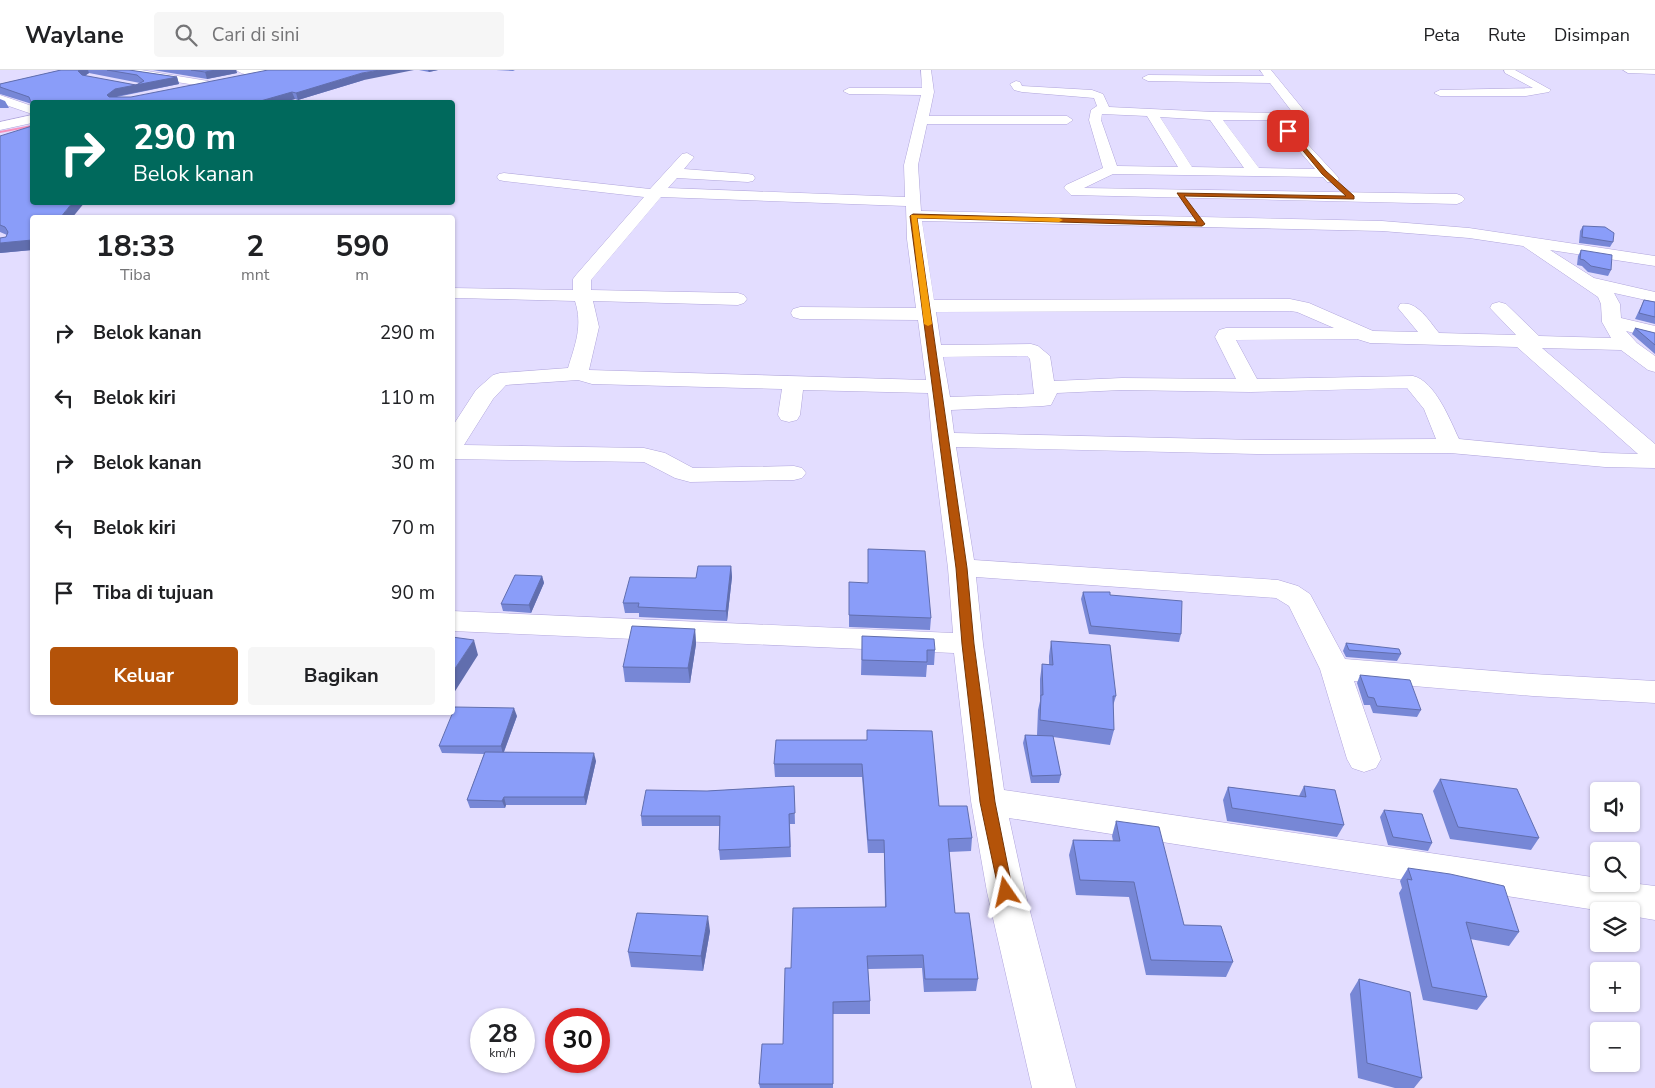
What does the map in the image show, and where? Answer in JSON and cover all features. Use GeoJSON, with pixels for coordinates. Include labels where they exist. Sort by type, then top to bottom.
{"type":"FeatureCollection","features":[{"type":"Feature","properties":{"kind":"street"},"geometry":{"type":"LineString","coordinates":[[120,70],[213,83],[176,91]]}},
{"type":"Feature","properties":{"kind":"street"},"geometry":{"type":"LineString","coordinates":[[1440,93],[1526,93],[1546,90],[1516,76],[1508,71],[1510,70]]}},
{"type":"Feature","properties":{"kind":"street"},"geometry":{"type":"LineString","coordinates":[[1628,70],[1655,71]]}},
{"type":"Feature","properties":{"kind":"street"},"geometry":{"type":"LineString","coordinates":[[238,74],[267,73]]}},
{"type":"Feature","properties":{"kind":"street"},"geometry":{"type":"LineString","coordinates":[[1111,170],[1095,120],[1098,110],[1214,116],[1300,118],[1304,116],[1270,75],[1148,78]]}},
{"type":"Feature","properties":{"kind":"street"},"geometry":{"type":"LineString","coordinates":[[849,91],[927,81],[922,120],[913,150],[911,165],[913,209],[943,440],[962,568],[968,644],[988,802],[1006,892],[1054,1088]]}},
{"type":"Feature","properties":{"kind":"street"},"geometry":{"type":"LineString","coordinates":[[1016,84],[1018,88],[1022,89],[1092,93],[1099,96],[1104,109]]}},
{"type":"Feature","properties":{"kind":"street"},"geometry":{"type":"LineString","coordinates":[[0,99],[30,109]]}},
{"type":"Feature","properties":{"kind":"street"},"geometry":{"type":"LineString","coordinates":[[1151,112],[1187,170]]}},
{"type":"Feature","properties":{"kind":"street"},"geometry":{"type":"LineString","coordinates":[[1214,116],[1254,171]]}},
{"type":"Feature","properties":{"kind":"street"},"geometry":{"type":"LineString","coordinates":[[1276,117],[1324,173],[1382,226]]}},
{"type":"Feature","properties":{"kind":"street"},"geometry":{"type":"LineString","coordinates":[[0,126],[30,120]]}},
{"type":"Feature","properties":{"kind":"street"},"geometry":{"type":"LineString","coordinates":[[922,120],[1067,120]]}},
{"type":"Feature","properties":{"kind":"street"},"geometry":{"type":"LineString","coordinates":[[579,374],[578,371],[589,326],[589,318],[581,296],[582,279],[654,193],[687,157]]}},
{"type":"Feature","properties":{"kind":"street"},"geometry":{"type":"LineString","coordinates":[[1324,173],[1111,170],[1071,188],[1076,192],[1457,199]]}},
{"type":"Feature","properties":{"kind":"street"},"geometry":{"type":"LineString","coordinates":[[672,173],[759,178]]}},
{"type":"Feature","properties":{"kind":"street"},"geometry":{"type":"LineString","coordinates":[[504,176],[654,193],[913,209],[1202,224],[1382,226],[1469,232],[1655,261]]}},
{"type":"Feature","properties":{"kind":"street"},"geometry":{"type":"LineString","coordinates":[[1179,194],[1202,224]]}},
{"type":"Feature","properties":{"kind":"street"},"geometry":{"type":"LineString","coordinates":[[1523,240],[1608,297],[1611,302],[1612,322],[1625,344],[1655,366]]}},
{"type":"Feature","properties":{"kind":"street"},"geometry":{"type":"LineString","coordinates":[[1587,282],[1655,297]]}},
{"type":"Feature","properties":{"kind":"street"},"geometry":{"type":"LineString","coordinates":[[456,294],[738,299]]}},
{"type":"Feature","properties":{"kind":"street"},"geometry":{"type":"LineString","coordinates":[[1042,305],[1051,323]]}},
{"type":"Feature","properties":{"kind":"street"},"geometry":{"type":"LineString","coordinates":[[800,313],[1042,305],[1296,306],[1361,334],[1380,338],[1625,344]]}},
{"type":"Feature","properties":{"kind":"street"},"geometry":{"type":"LineString","coordinates":[[1407,308],[1434,340]]}},
{"type":"Feature","properties":{"kind":"street"},"geometry":{"type":"LineString","coordinates":[[1499,308],[1529,342],[1655,456]]}},
{"type":"Feature","properties":{"kind":"street"},"geometry":{"type":"LineString","coordinates":[[1612,322],[1655,332]]}},
{"type":"Feature","properties":{"kind":"street"},"geometry":{"type":"LineString","coordinates":[[1250,386],[1225,337],[1226,334],[1361,334]]}},
{"type":"Feature","properties":{"kind":"street"},"geometry":{"type":"LineString","coordinates":[[455,441],[484,395],[500,379],[507,377],[579,374],[592,378],[793,384],[938,396],[1043,400],[1045,390],[1040,356],[1031,350],[932,351]]}},
{"type":"Feature","properties":{"kind":"street"},"geometry":{"type":"LineString","coordinates":[[1045,390],[1056,387],[1122,384],[1250,386],[1413,382],[1434,408],[1450,446]]}},
{"type":"Feature","properties":{"kind":"street"},"geometry":{"type":"LineString","coordinates":[[789,415],[793,384]]}},
{"type":"Feature","properties":{"kind":"street"},"geometry":{"type":"LineString","coordinates":[[943,440],[1266,447],[1477,446],[1606,460],[1655,460]]}},
{"type":"Feature","properties":{"kind":"street"},"geometry":{"type":"LineString","coordinates":[[455,452],[644,455],[663,459],[690,475],[794,473]]}},
{"type":"Feature","properties":{"kind":"street"},"geometry":{"type":"LineString","coordinates":[[962,568],[1278,589],[1289,592],[1298,597],[1302,603],[1335,669],[1364,759]]}},
{"type":"Feature","properties":{"kind":"street"},"geometry":{"type":"LineString","coordinates":[[455,621],[968,644]]}},
{"type":"Feature","properties":{"kind":"street"},"geometry":{"type":"LineString","coordinates":[[1335,669],[1533,685],[1655,692]]}},
{"type":"Feature","properties":{"kind":"street"},"geometry":{"type":"LineString","coordinates":[[988,802],[1655,903]]}},
{"type":"Feature","properties":{"kind":"building"},"geometry":{"type":"Polygon","coordinates":[[[61,70],[80,70],[78,71],[82,75],[136,85],[115,89],[107,95],[109,97],[131,97],[268,70],[380,70],[362,73],[296,93],[292,92],[264,100],[30,100],[29,97],[0,87],[0,84],[61,70]]]}},
{"type":"Feature","properties":{"kind":"building"},"geometry":{"type":"Polygon","coordinates":[[[107,70],[129,70],[177,77],[136,85],[144,81],[137,75],[107,70]]]}},
{"type":"Feature","properties":{"kind":"building"},"geometry":{"type":"Polygon","coordinates":[[[191,70],[216,70],[205,72],[191,70]]]}},
{"type":"Feature","properties":{"kind":"building"},"geometry":{"type":"Polygon","coordinates":[[[30,127],[30,205],[71,205],[62,215],[30,215],[30,240],[0,243],[0,238],[6,237],[8,232],[5,227],[0,225],[0,136],[30,127]]]}},
{"type":"Feature","properties":{"kind":"building"},"geometry":{"type":"Polygon","coordinates":[[[1583,226],[1605,227],[1614,233],[1613,242],[1582,237],[1583,226]]]}},
{"type":"Feature","properties":{"kind":"building"},"geometry":{"type":"Polygon","coordinates":[[[1581,250],[1612,255],[1611,270],[1591,266],[1580,259],[1581,250]]]}},
{"type":"Feature","properties":{"kind":"building"},"geometry":{"type":"Polygon","coordinates":[[[1644,300],[1655,302],[1655,317],[1639,313],[1644,300]]]}},
{"type":"Feature","properties":{"kind":"building"},"geometry":{"type":"Polygon","coordinates":[[[1635,328],[1655,333],[1655,345],[1635,328]]]}},
{"type":"Feature","properties":{"kind":"building"},"geometry":{"type":"Polygon","coordinates":[[[868,549],[925,551],[931,618],[849,615],[849,582],[868,583],[868,549]]]}},
{"type":"Feature","properties":{"kind":"building"},"geometry":{"type":"Polygon","coordinates":[[[698,566],[731,566],[726,611],[638,607],[639,603],[623,603],[630,577],[696,578],[698,566]]]}},
{"type":"Feature","properties":{"kind":"building"},"geometry":{"type":"Polygon","coordinates":[[[515,575],[542,576],[529,605],[501,604],[515,575]]]}},
{"type":"Feature","properties":{"kind":"building"},"geometry":{"type":"Polygon","coordinates":[[[1083,592],[1110,592],[1110,595],[1182,601],[1181,634],[1091,626],[1083,592]]]}},
{"type":"Feature","properties":{"kind":"building"},"geometry":{"type":"Polygon","coordinates":[[[632,626],[695,629],[688,668],[623,667],[632,626]]]}},
{"type":"Feature","properties":{"kind":"building"},"geometry":{"type":"Polygon","coordinates":[[[862,636],[934,639],[935,650],[927,650],[927,662],[862,660],[862,636]]]}},
{"type":"Feature","properties":{"kind":"building"},"geometry":{"type":"Polygon","coordinates":[[[455,637],[474,640],[455,668],[455,637]]]}},
{"type":"Feature","properties":{"kind":"building"},"geometry":{"type":"Polygon","coordinates":[[[1051,641],[1110,645],[1116,696],[1113,696],[1114,730],[1040,720],[1041,695],[1043,695],[1042,664],[1053,665],[1051,641]]]}},
{"type":"Feature","properties":{"kind":"building"},"geometry":{"type":"Polygon","coordinates":[[[1346,643],[1399,649],[1401,654],[1349,650],[1346,643]]]}},
{"type":"Feature","properties":{"kind":"building"},"geometry":{"type":"Polygon","coordinates":[[[1360,675],[1410,680],[1421,710],[1377,706],[1374,698],[1368,697],[1360,675]]]}},
{"type":"Feature","properties":{"kind":"building"},"geometry":{"type":"Polygon","coordinates":[[[455,707],[514,708],[501,746],[439,746],[452,715],[455,715],[455,707]]]}},
{"type":"Feature","properties":{"kind":"building"},"geometry":{"type":"Polygon","coordinates":[[[867,730],[932,731],[939,806],[967,806],[972,838],[948,839],[955,913],[969,913],[978,979],[925,979],[923,955],[867,956],[870,1001],[833,1002],[833,1084],[759,1084],[762,1044],[783,1044],[785,968],[791,968],[793,908],[886,907],[884,840],[868,840],[862,764],[774,764],[776,740],[867,740],[867,730]]]}},
{"type":"Feature","properties":{"kind":"building"},"geometry":{"type":"Polygon","coordinates":[[[1025,735],[1053,736],[1061,775],[1032,776],[1025,735]]]}},
{"type":"Feature","properties":{"kind":"building"},"geometry":{"type":"Polygon","coordinates":[[[485,752],[594,753],[584,797],[504,797],[502,801],[467,800],[485,752]]]}},
{"type":"Feature","properties":{"kind":"building"},"geometry":{"type":"Polygon","coordinates":[[[1440,779],[1517,789],[1539,838],[1458,827],[1440,779]]]}},
{"type":"Feature","properties":{"kind":"building"},"geometry":{"type":"Polygon","coordinates":[[[794,786],[795,813],[789,814],[790,847],[719,850],[720,816],[641,816],[646,790],[707,791],[794,786]]]}},
{"type":"Feature","properties":{"kind":"building"},"geometry":{"type":"Polygon","coordinates":[[[1304,786],[1335,790],[1344,825],[1232,808],[1228,787],[1306,797],[1304,786]]]}},
{"type":"Feature","properties":{"kind":"building"},"geometry":{"type":"Polygon","coordinates":[[[1384,810],[1422,814],[1432,843],[1393,837],[1384,810]]]}},
{"type":"Feature","properties":{"kind":"building"},"geometry":{"type":"Polygon","coordinates":[[[1116,821],[1159,827],[1184,925],[1221,926],[1233,962],[1151,960],[1134,882],[1080,880],[1073,840],[1120,841],[1116,821]]]}},
{"type":"Feature","properties":{"kind":"building"},"geometry":{"type":"Polygon","coordinates":[[[1408,868],[1450,874],[1504,886],[1519,932],[1466,922],[1487,997],[1432,987],[1407,879],[1412,880],[1408,868]]]}},
{"type":"Feature","properties":{"kind":"building"},"geometry":{"type":"Polygon","coordinates":[[[637,913],[708,916],[701,956],[628,952],[637,913]]]}},
{"type":"Feature","properties":{"kind":"building"},"geometry":{"type":"Polygon","coordinates":[[[1359,979],[1410,992],[1422,1078],[1367,1063],[1359,979]]]}},
{"type":"Feature","properties":{"kind":"waterway"},"geometry":{"type":"LineString","coordinates":[[0,132],[30,126]]}},
{"type":"Feature","properties":{"kind":"slow traffic"},"geometry":{"type":"LineString","coordinates":[[928,324],[913,216],[1059,220]]}},
{"type":"Feature","properties":{"kind":"route"},"geometry":{"type":"LineString","coordinates":[[1006,892],[988,802],[968,644],[962,568],[913,216],[1202,224],[1179,194],[1352,198],[1324,173],[1288,131]]}}]}
